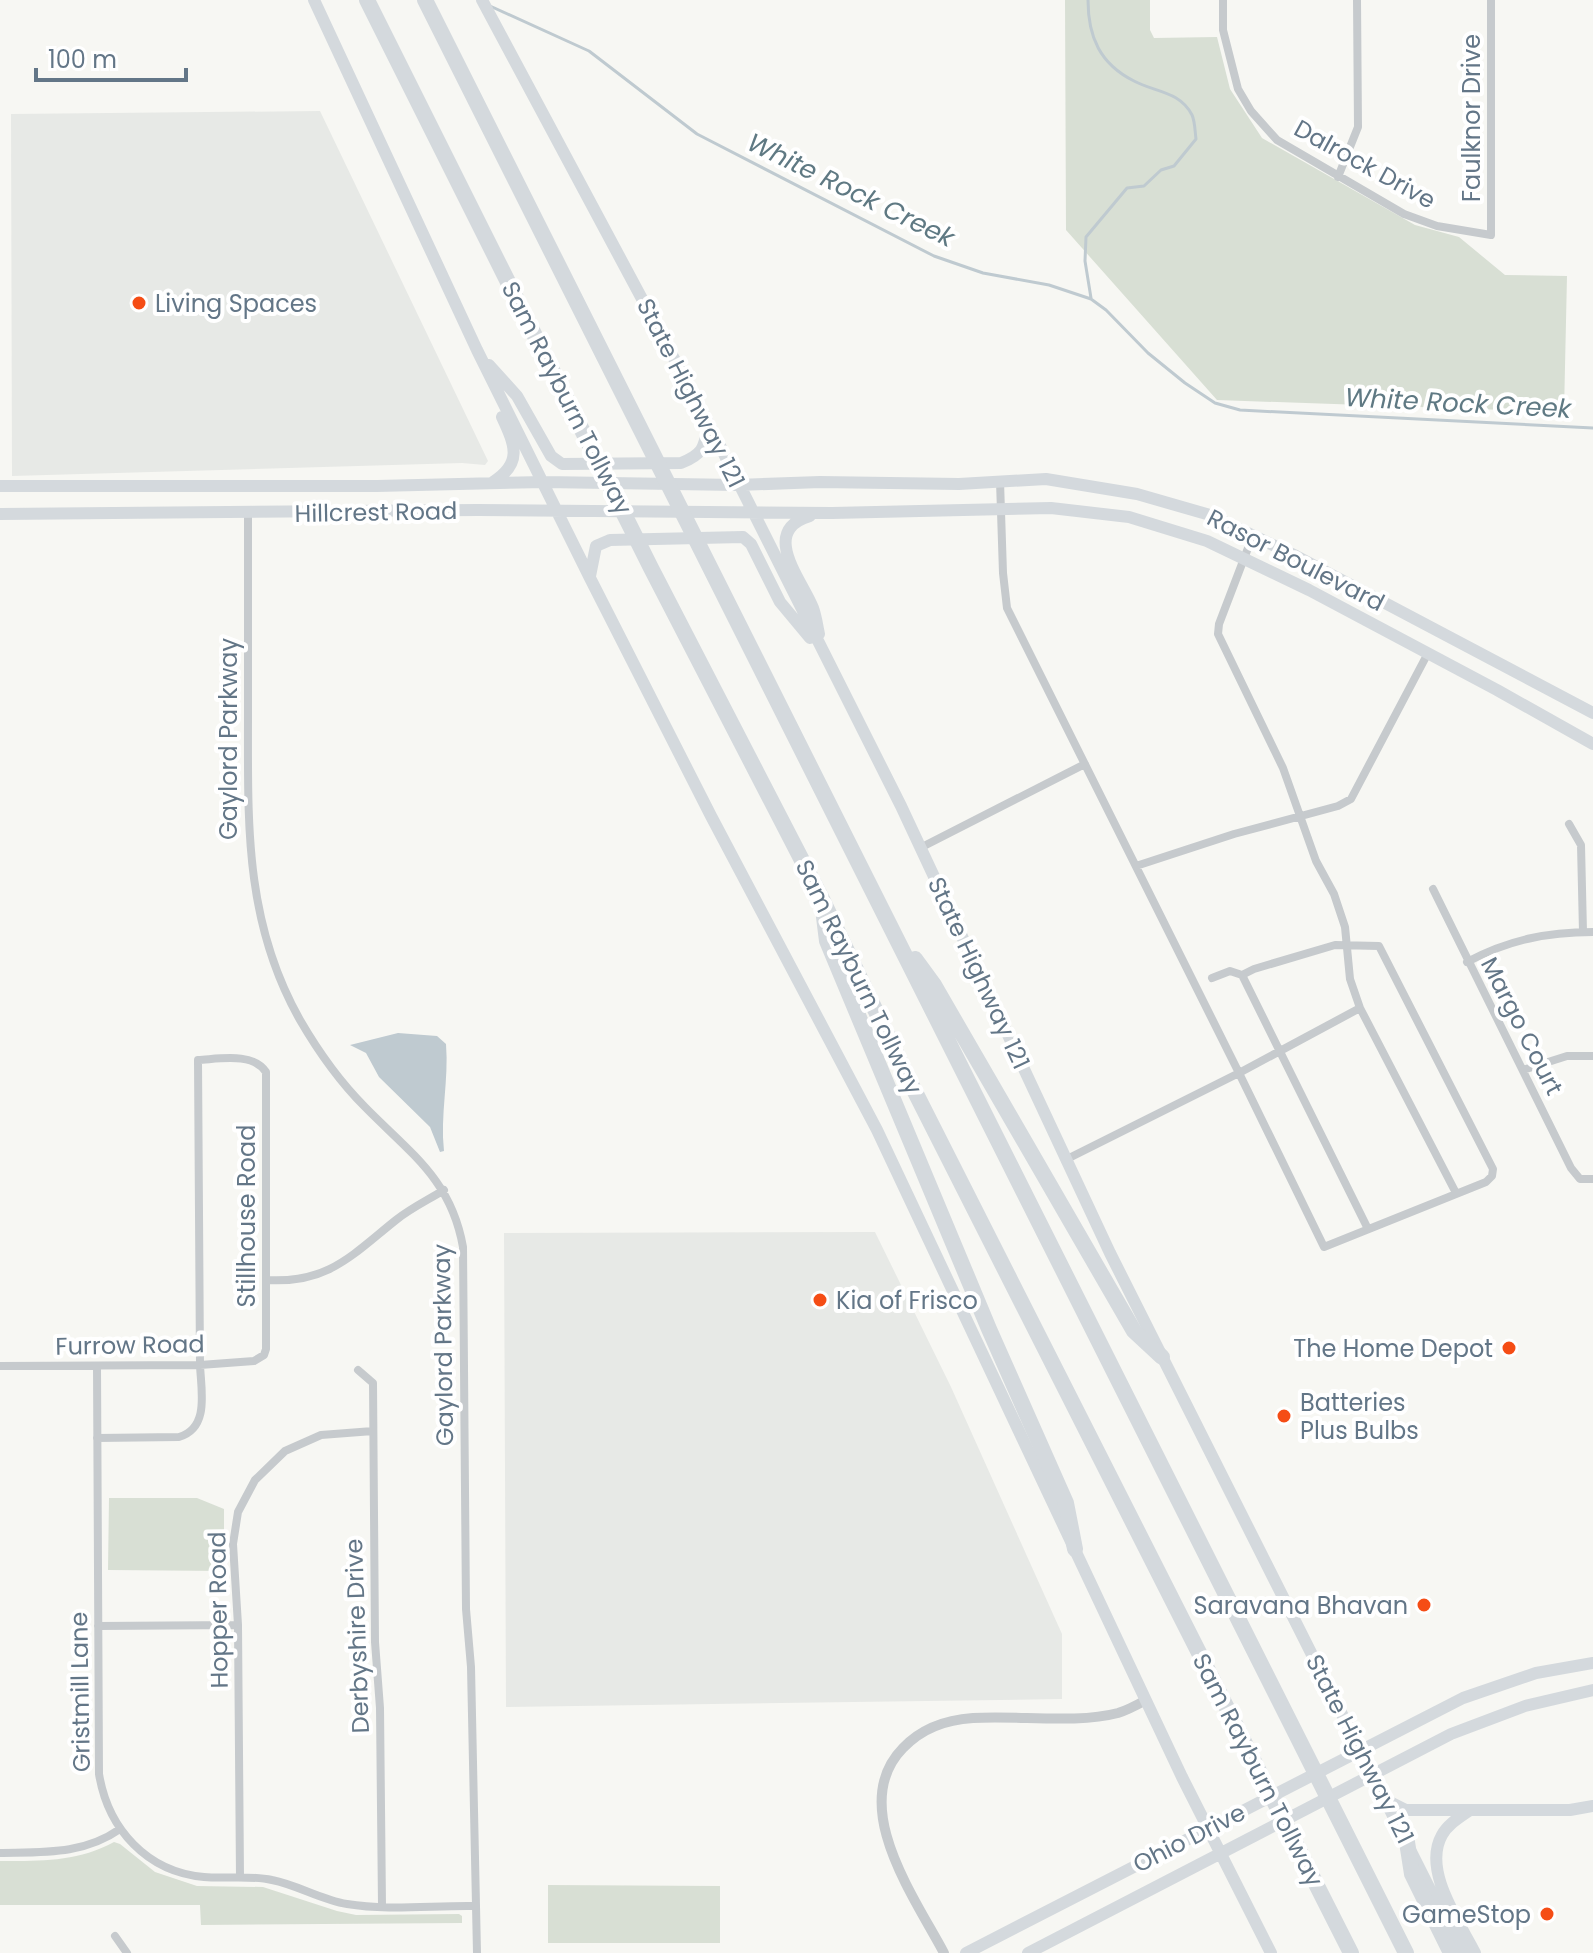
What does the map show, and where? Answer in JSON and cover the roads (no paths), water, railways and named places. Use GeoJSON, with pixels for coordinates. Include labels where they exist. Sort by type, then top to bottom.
{"type":"FeatureCollection","features":[{"type":"Feature","properties":{"kind":"highway","name":"Sam Rayburn Tollway"},"geometry":{"type":"LineString","coordinates":[[366,0],[1351,1953]]}},
{"type":"Feature","properties":{"kind":"highway","name":"Sam Rayburn Tollway"},"geometry":{"type":"LineString","coordinates":[[425,0],[1406,1953]]}},
{"type":"Feature","properties":{"kind":"highway"},"geometry":{"type":"LineString","coordinates":[[822,899],[827,941],[989,1329],[1066,1503],[1075,1549]]}},
{"type":"Feature","properties":{"kind":"highway"},"geometry":{"type":"LineString","coordinates":[[884,915],[934,985],[1134,1331],[1162,1357]]}},
{"type":"Feature","properties":{"kind":"highway"},"geometry":{"type":"LineString","coordinates":[[1407,1842],[1412,1874],[1451,1953]]}},
{"type":"Feature","properties":{"kind":"main road"},"geometry":{"type":"LineString","coordinates":[[314,0],[477,350],[556,510],[711,816],[877,1130],[1146,1700],[1271,1953]]}},
{"type":"Feature","properties":{"kind":"main road","name":"State Highway 121"},"geometry":{"type":"LineString","coordinates":[[482,0],[709,424],[920,848],[1065,1160],[1162,1357],[1462,1953]]}},
{"type":"Feature","properties":{"kind":"main road"},"geometry":{"type":"LineString","coordinates":[[477,350],[517,396],[551,456],[562,464],[681,463],[695,458],[705,446],[709,424]]}},
{"type":"Feature","properties":{"kind":"main road"},"geometry":{"type":"LineString","coordinates":[[477,350],[490,392],[512,439],[512,463],[508,472],[493,482]]}},
{"type":"Feature","properties":{"kind":"main road","name":"Rasor Boulevard"},"geometry":{"type":"LineString","coordinates":[[738,485],[820,482],[959,484],[1046,479],[1137,494],[1210,515],[1253,535],[1593,713]]}},
{"type":"Feature","properties":{"kind":"main road","name":"Hillcrest Road"},"geometry":{"type":"LineString","coordinates":[[0,486],[493,482],[738,485]]}},
{"type":"Feature","properties":{"kind":"main road"},"geometry":{"type":"LineString","coordinates":[[248,486],[248,514]]}},
{"type":"Feature","properties":{"kind":"main road","name":"Rasor Boulevard"},"geometry":{"type":"LineString","coordinates":[[751,511],[827,513],[1051,508],[1129,517],[1207,541],[1244,558],[1428,653],[1593,744]]}},
{"type":"Feature","properties":{"kind":"main road","name":"Hillcrest Road"},"geometry":{"type":"LineString","coordinates":[[0,514],[751,511]]}},
{"type":"Feature","properties":{"kind":"main road"},"geometry":{"type":"LineString","coordinates":[[825,656],[813,609],[786,557],[786,546],[787,534],[798,519],[827,513]]}},
{"type":"Feature","properties":{"kind":"main road"},"geometry":{"type":"LineString","coordinates":[[590,578],[596,546],[610,540],[743,537],[751,544],[780,602],[825,656]]}},
{"type":"Feature","properties":{"kind":"main road","name":"Ohio Drive"},"geometry":{"type":"LineString","coordinates":[[966,1953],[1482,1690],[1536,1673],[1593,1663]]}},
{"type":"Feature","properties":{"kind":"main road","name":"Ohio Drive"},"geometry":{"type":"LineString","coordinates":[[1028,1953],[1451,1734],[1499,1715],[1593,1690]]}},
{"type":"Feature","properties":{"kind":"main road"},"geometry":{"type":"LineString","coordinates":[[1384,1799],[1406,1810],[1570,1810],[1593,1806]]}},
{"type":"Feature","properties":{"kind":"main road"},"geometry":{"type":"LineString","coordinates":[[1470,1810],[1443,1834],[1436,1864],[1439,1881],[1475,1953]]}},
{"type":"Feature","properties":{"kind":"street","name":"Dalrock Drive"},"geometry":{"type":"LineString","coordinates":[[1223,0],[1223,30],[1231,71],[1251,111],[1277,140],[1404,214],[1437,226],[1491,235]]}},
{"type":"Feature","properties":{"kind":"street"},"geometry":{"type":"LineString","coordinates":[[1338,177],[1358,127],[1357,0]]}},
{"type":"Feature","properties":{"kind":"street","name":"Faulknor Drive"},"geometry":{"type":"LineString","coordinates":[[1491,0],[1491,235]]}},
{"type":"Feature","properties":{"kind":"street"},"geometry":{"type":"LineString","coordinates":[[1000,481],[1007,608],[1324,1247],[1486,1182],[1492,1176],[1493,1169],[1379,946],[1335,945],[1242,975],[1230,971],[1212,978]]}},
{"type":"Feature","properties":{"kind":"street","name":"Gaylord Parkway"},"geometry":{"type":"LineString","coordinates":[[248,514],[248,825],[252,880],[266,939],[288,996],[325,1060],[357,1098],[419,1158],[444,1190],[459,1226],[465,1269],[466,1609],[471,1667],[477,1953]]}},
{"type":"Feature","properties":{"kind":"street"},"geometry":{"type":"LineString","coordinates":[[1253,535],[1218,634],[1283,768],[1316,861],[1334,894],[1345,927],[1350,979],[1360,1008],[1456,1193]]}},
{"type":"Feature","properties":{"kind":"street"},"geometry":{"type":"LineString","coordinates":[[1136,866],[1338,806],[1351,799],[1428,653]]}},
{"type":"Feature","properties":{"kind":"street"},"geometry":{"type":"LineString","coordinates":[[920,848],[1085,764]]}},
{"type":"Feature","properties":{"kind":"street"},"geometry":{"type":"LineString","coordinates":[[1467,962],[1494,948],[1535,936],[1588,932],[1581,845],[1569,824]]}},
{"type":"Feature","properties":{"kind":"street","name":"Margo Court"},"geometry":{"type":"LineString","coordinates":[[1433,889],[1571,1168],[1580,1179],[1593,1179]]}},
{"type":"Feature","properties":{"kind":"street"},"geometry":{"type":"LineString","coordinates":[[1242,975],[1368,1229]]}},
{"type":"Feature","properties":{"kind":"street"},"geometry":{"type":"LineString","coordinates":[[1065,1160],[1279,1053],[1360,1008]]}},
{"type":"Feature","properties":{"kind":"street"},"geometry":{"type":"LineString","coordinates":[[1523,1070],[1567,1056],[1593,1056]]}},
{"type":"Feature","properties":{"kind":"street","name":"Stillhouse Road"},"geometry":{"type":"LineString","coordinates":[[200,1365],[198,1060],[242,1059],[259,1064],[266,1072],[266,1349],[260,1358]]}},
{"type":"Feature","properties":{"kind":"street"},"geometry":{"type":"LineString","coordinates":[[266,1280],[300,1279],[335,1268],[358,1253],[405,1213],[444,1190]]}},
{"type":"Feature","properties":{"kind":"street","name":"Furrow Road"},"geometry":{"type":"LineString","coordinates":[[0,1366],[200,1365],[247,1362],[260,1358]]}},
{"type":"Feature","properties":{"kind":"street"},"geometry":{"type":"LineString","coordinates":[[97,1438],[176,1437],[190,1433],[200,1418],[200,1365]]}},
{"type":"Feature","properties":{"kind":"street","name":"Gristmill Lane"},"geometry":{"type":"LineString","coordinates":[[97,1366],[99,1774],[105,1801],[120,1829],[145,1855],[170,1869],[201,1877],[273,1880],[346,1904],[476,1906]]}},
{"type":"Feature","properties":{"kind":"street","name":"Derbyshire Drive"},"geometry":{"type":"LineString","coordinates":[[358,1370],[373,1383],[375,1642],[380,1708],[382,1906]]}},
{"type":"Feature","properties":{"kind":"street","name":"Hopper Road"},"geometry":{"type":"LineString","coordinates":[[240,1877],[238,1625],[234,1534],[242,1503],[255,1480],[280,1454],[306,1440],[331,1434],[373,1431]]}},
{"type":"Feature","properties":{"kind":"street"},"geometry":{"type":"LineString","coordinates":[[98,1626],[238,1625]]}},
{"type":"Feature","properties":{"kind":"street"},"geometry":{"type":"LineString","coordinates":[[944,1953],[886,1837],[880,1808],[884,1778],[896,1756],[916,1735],[944,1722],[972,1718],[1095,1717],[1120,1712],[1146,1700]]}},
{"type":"Feature","properties":{"kind":"street"},"geometry":{"type":"LineString","coordinates":[[0,1853],[73,1850],[100,1841],[120,1829]]}},
{"type":"Feature","properties":{"kind":"street"},"geometry":{"type":"LineString","coordinates":[[115,1936],[127,1953]]}},
{"type":"Feature","properties":{"kind":"waterway"},"geometry":{"type":"LineString","coordinates":[[1088,0],[1090,26],[1105,58],[1134,81],[1181,101],[1192,115],[1196,139],[1174,166],[1161,170],[1144,186],[1127,188],[1086,237],[1085,261],[1091,298]]}},
{"type":"Feature","properties":{"kind":"waterway","name":"White Rock Creek"},"geometry":{"type":"LineString","coordinates":[[490,6],[589,51],[697,134],[934,256],[983,273],[1049,285],[1091,299],[1148,353],[1215,403],[1240,410],[1593,428]]}},
{"type":"Feature","properties":{"kind":"place","name":"Living Spaces"},"geometry":{"type":"Point","coordinates":[139,303]}},
{"type":"Feature","properties":{"kind":"place","name":"Kia of Frisco"},"geometry":{"type":"Point","coordinates":[820,1300]}},
{"type":"Feature","properties":{"kind":"place","name":"The Home Depot"},"geometry":{"type":"Point","coordinates":[1509,1348]}},
{"type":"Feature","properties":{"kind":"place","name":"Batteries Plus Bulbs"},"geometry":{"type":"Point","coordinates":[1284,1416]}},
{"type":"Feature","properties":{"kind":"place","name":"Saravana Bhavan"},"geometry":{"type":"Point","coordinates":[1424,1605]}},
{"type":"Feature","properties":{"kind":"place","name":"GameStop"},"geometry":{"type":"Point","coordinates":[1547,1914]}}]}
